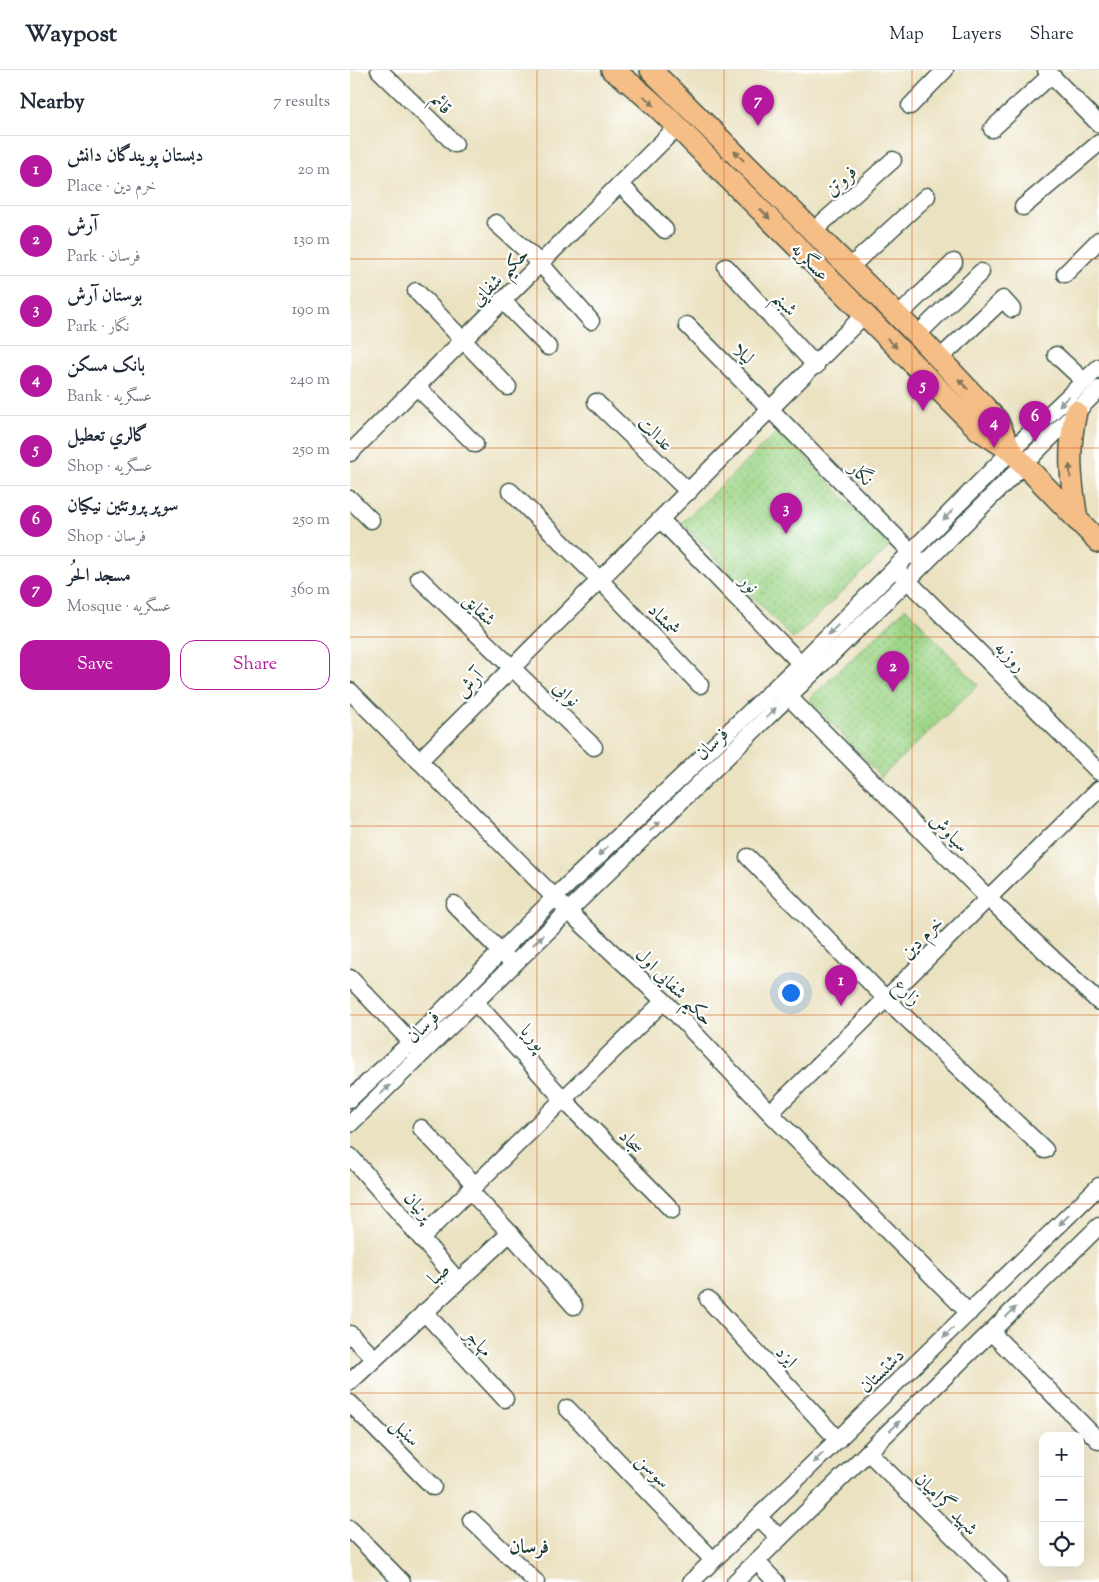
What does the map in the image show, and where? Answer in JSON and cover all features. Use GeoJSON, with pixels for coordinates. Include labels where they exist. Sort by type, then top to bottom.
{"type":"FeatureCollection","features":[{"type":"Feature","properties":{"kind":"main road","name":"عسگریه"},"geometry":{"type":"LineString","coordinates":[[612,70],[623,77],[677,127],[979,430],[1018,458],[1099,542]]}},
{"type":"Feature","properties":{"kind":"main road","name":"عسگریه"},"geometry":{"type":"LineString","coordinates":[[651,70],[917,335],[996,420],[1018,458]]}},
{"type":"Feature","properties":{"kind":"main road"},"geometry":{"type":"LineString","coordinates":[[1076,412],[1070,436],[1069,473],[1077,520]]}},
{"type":"Feature","properties":{"kind":"street","name":"قائم"},"geometry":{"type":"LineString","coordinates":[[380,70],[455,144]]}},
{"type":"Feature","properties":{"kind":"street"},"geometry":{"type":"LineString","coordinates":[[910,106],[946,70]]}},
{"type":"Feature","properties":{"kind":"street"},"geometry":{"type":"LineString","coordinates":[[992,129],[1049,72],[1099,124]]}},
{"type":"Feature","properties":{"kind":"street","name":"حکیم شفایی"},"geometry":{"type":"LineString","coordinates":[[352,447],[677,127]]}},
{"type":"Feature","properties":{"kind":"street"},"geometry":{"type":"LineString","coordinates":[[1023,206],[1099,143]]}},
{"type":"Feature","properties":{"kind":"street","name":"فروتن"},"geometry":{"type":"LineString","coordinates":[[813,231],[893,160]]}},
{"type":"Feature","properties":{"kind":"street"},"geometry":{"type":"LineString","coordinates":[[620,184],[665,230]]}},
{"type":"Feature","properties":{"kind":"street"},"geometry":{"type":"LineString","coordinates":[[850,267],[927,196]]}},
{"type":"Feature","properties":{"kind":"street"},"geometry":{"type":"LineString","coordinates":[[496,222],[540,263],[591,321]]}},
{"type":"Feature","properties":{"kind":"street"},"geometry":{"type":"LineString","coordinates":[[1065,274],[1099,240]]}},
{"type":"Feature","properties":{"kind":"street"},"geometry":{"type":"LineString","coordinates":[[898,316],[954,262]]}},
{"type":"Feature","properties":{"kind":"street","name":"شبنم"},"geometry":{"type":"LineString","coordinates":[[726,266],[816,366]]}},
{"type":"Feature","properties":{"kind":"street"},"geometry":{"type":"LineString","coordinates":[[917,335],[981,272]]}},
{"type":"Feature","properties":{"kind":"street"},"geometry":{"type":"LineString","coordinates":[[416,291],[508,387]]}},
{"type":"Feature","properties":{"kind":"street"},"geometry":{"type":"LineString","coordinates":[[939,359],[1002,299],[1012,309]]}},
{"type":"Feature","properties":{"kind":"street"},"geometry":{"type":"LineString","coordinates":[[502,300],[548,347]]}},
{"type":"Feature","properties":{"kind":"street","name":"آرش"},"geometry":{"type":"LineString","coordinates":[[419,761],[816,366],[864,315]]}},
{"type":"Feature","properties":{"kind":"street","name":"لیلا"},"geometry":{"type":"LineString","coordinates":[[687,325],[772,409]]}},
{"type":"Feature","properties":{"kind":"street"},"geometry":{"type":"LineString","coordinates":[[1056,355],[1084,381]]}},
{"type":"Feature","properties":{"kind":"street","name":"فرسان"},"geometry":{"type":"LineString","coordinates":[[806,668],[908,580],[1018,458],[1084,381],[1099,367]]}},
{"type":"Feature","properties":{"kind":"street"},"geometry":{"type":"LineString","coordinates":[[416,386],[475,444]]}},
{"type":"Feature","properties":{"kind":"street","name":"فرسان"},"geometry":{"type":"LineString","coordinates":[[350,1124],[568,911],[806,668],[911,552],[1018,458],[1076,412],[1099,389]]}},
{"type":"Feature","properties":{"kind":"street","name":"عدالت"},"geometry":{"type":"LineString","coordinates":[[596,402],[689,492]]}},
{"type":"Feature","properties":{"kind":"street","name":"نگار"},"geometry":{"type":"LineString","coordinates":[[772,409],[923,564]]}},
{"type":"Feature","properties":{"kind":"street"},"geometry":{"type":"LineString","coordinates":[[510,491],[600,580]]}},
{"type":"Feature","properties":{"kind":"street"},"geometry":{"type":"LineString","coordinates":[[350,499],[371,520]]}},
{"type":"Feature","properties":{"kind":"street","name":"نور"},"geometry":{"type":"LineString","coordinates":[[660,520],[806,668]]}},
{"type":"Feature","properties":{"kind":"street","name":"روزبه"},"geometry":{"type":"LineString","coordinates":[[895,568],[1099,772]]}},
{"type":"Feature","properties":{"kind":"street","name":"شقایق"},"geometry":{"type":"LineString","coordinates":[[420,578],[512,668]]}},
{"type":"Feature","properties":{"kind":"street","name":"شمشاد"},"geometry":{"type":"LineString","coordinates":[[600,580],[700,685]]}},
{"type":"Feature","properties":{"kind":"street","name":"نوابی"},"geometry":{"type":"LineString","coordinates":[[512,668],[594,747]]}},
{"type":"Feature","properties":{"kind":"street","name":"حکیم شفایی اول"},"geometry":{"type":"LineString","coordinates":[[350,691],[568,911],[664,1001],[770,1113],[969,1313]]}},
{"type":"Feature","properties":{"kind":"street","name":"فرسان"},"geometry":{"type":"LineString","coordinates":[[350,1098],[411,1042],[555,897],[783,691]]}},
{"type":"Feature","properties":{"kind":"street","name":"سیاوش"},"geometry":{"type":"LineString","coordinates":[[783,691],[988,898],[1099,1002]]}},
{"type":"Feature","properties":{"kind":"street","name":"خرم دین"},"geometry":{"type":"LineString","coordinates":[[770,1113],[1099,789]]}},
{"type":"Feature","properties":{"kind":"street","name":"زارع"},"geometry":{"type":"LineString","coordinates":[[748,857],[886,999],[1045,1150]]}},
{"type":"Feature","properties":{"kind":"street"},"geometry":{"type":"LineString","coordinates":[[454,904],[514,964]]}},
{"type":"Feature","properties":{"kind":"street"},"geometry":{"type":"LineString","coordinates":[[350,978],[422,1054]]}},
{"type":"Feature","properties":{"kind":"street","name":"صبا"},"geometry":{"type":"LineString","coordinates":[[421,1238],[664,1001]]}},
{"type":"Feature","properties":{"kind":"street","name":"پوریا"},"geometry":{"type":"LineString","coordinates":[[475,1002],[563,1099]]}},
{"type":"Feature","properties":{"kind":"street","name":"سجاد"},"geometry":{"type":"LineString","coordinates":[[563,1099],[672,1210]]}},
{"type":"Feature","properties":{"kind":"street"},"geometry":{"type":"LineString","coordinates":[[420,1128],[574,1306]]}},
{"type":"Feature","properties":{"kind":"street","name":"پرنیان"},"geometry":{"type":"LineString","coordinates":[[350,1156],[458,1282]]}},
{"type":"Feature","properties":{"kind":"street","name":"دشتستان"},"geometry":{"type":"LineString","coordinates":[[691,1582],[1099,1186]]}},
{"type":"Feature","properties":{"kind":"street"},"geometry":{"type":"LineString","coordinates":[[734,1582],[1099,1226]]}},
{"type":"Feature","properties":{"kind":"street","name":"صبا"},"geometry":{"type":"LineString","coordinates":[[350,1382],[510,1233]]}},
{"type":"Feature","properties":{"kind":"street","name":"ایزد"},"geometry":{"type":"LineString","coordinates":[[708,1299],[838,1440]]}},
{"type":"Feature","properties":{"kind":"street","name":"مهاجر"},"geometry":{"type":"LineString","coordinates":[[424,1312],[505,1399]]}},
{"type":"Feature","properties":{"kind":"street"},"geometry":{"type":"LineString","coordinates":[[991,1332],[1099,1441]]}},
{"type":"Feature","properties":{"kind":"street"},"geometry":{"type":"LineString","coordinates":[[350,1334],[374,1358]]}},
{"type":"Feature","properties":{"kind":"street","name":"سنبل"},"geometry":{"type":"LineString","coordinates":[[350,1403],[433,1487]]}},
{"type":"Feature","properties":{"kind":"street","name":"سوسن"},"geometry":{"type":"LineString","coordinates":[[566,1408],[713,1560]]}},
{"type":"Feature","properties":{"kind":"street","name":"شهید گرامیان"},"geometry":{"type":"LineString","coordinates":[[868,1452],[998,1582]]}},
{"type":"Feature","properties":{"kind":"street"},"geometry":{"type":"LineString","coordinates":[[758,1517],[780,1538]]}},
{"type":"Feature","properties":{"kind":"street"},"geometry":{"type":"LineString","coordinates":[[471,1520],[536,1582]]}},
{"type":"Feature","properties":{"kind":"street"},"geometry":{"type":"LineString","coordinates":[[350,1529],[402,1582]]}},
{"type":"Feature","properties":{"kind":"street"},"geometry":{"type":"LineString","coordinates":[[756,1561],[776,1582]]}},
{"type":"Feature","properties":{"kind":"green space"},"geometry":{"type":"Polygon","coordinates":[[[779,430],[890,546],[793,639],[682,523],[779,430]]]}},
{"type":"Feature","properties":{"kind":"green space"},"geometry":{"type":"Polygon","coordinates":[[[906,608],[978,685],[881,777],[809,699],[906,608]]]}},
{"type":"Feature","properties":{"kind":"place","name":"مسجد الحُر"},"geometry":{"type":"Point","coordinates":[758,126]}},
{"type":"Feature","properties":{"kind":"place","name":"گالري تعطيل"},"geometry":{"type":"Point","coordinates":[923,411]}},
{"type":"Feature","properties":{"kind":"place","name":"سوپر پروتئین نیکیان"},"geometry":{"type":"Point","coordinates":[1035,442]}},
{"type":"Feature","properties":{"kind":"place","name":"بانک مسکن"},"geometry":{"type":"Point","coordinates":[994,448]}},
{"type":"Feature","properties":{"kind":"place","name":"بوستان آرش"},"geometry":{"type":"Point","coordinates":[786,534]}},
{"type":"Feature","properties":{"kind":"place","name":"آرش"},"geometry":{"type":"Point","coordinates":[893,692]}},
{"type":"Feature","properties":{"kind":"place","name":"دبستان پویندگان دانش"},"geometry":{"type":"Point","coordinates":[841,1006]}},
{"type":"Feature","properties":{"kind":"district","name":"فرسان"},"geometry":{"type":"Point","coordinates":[529,1546]}}]}
